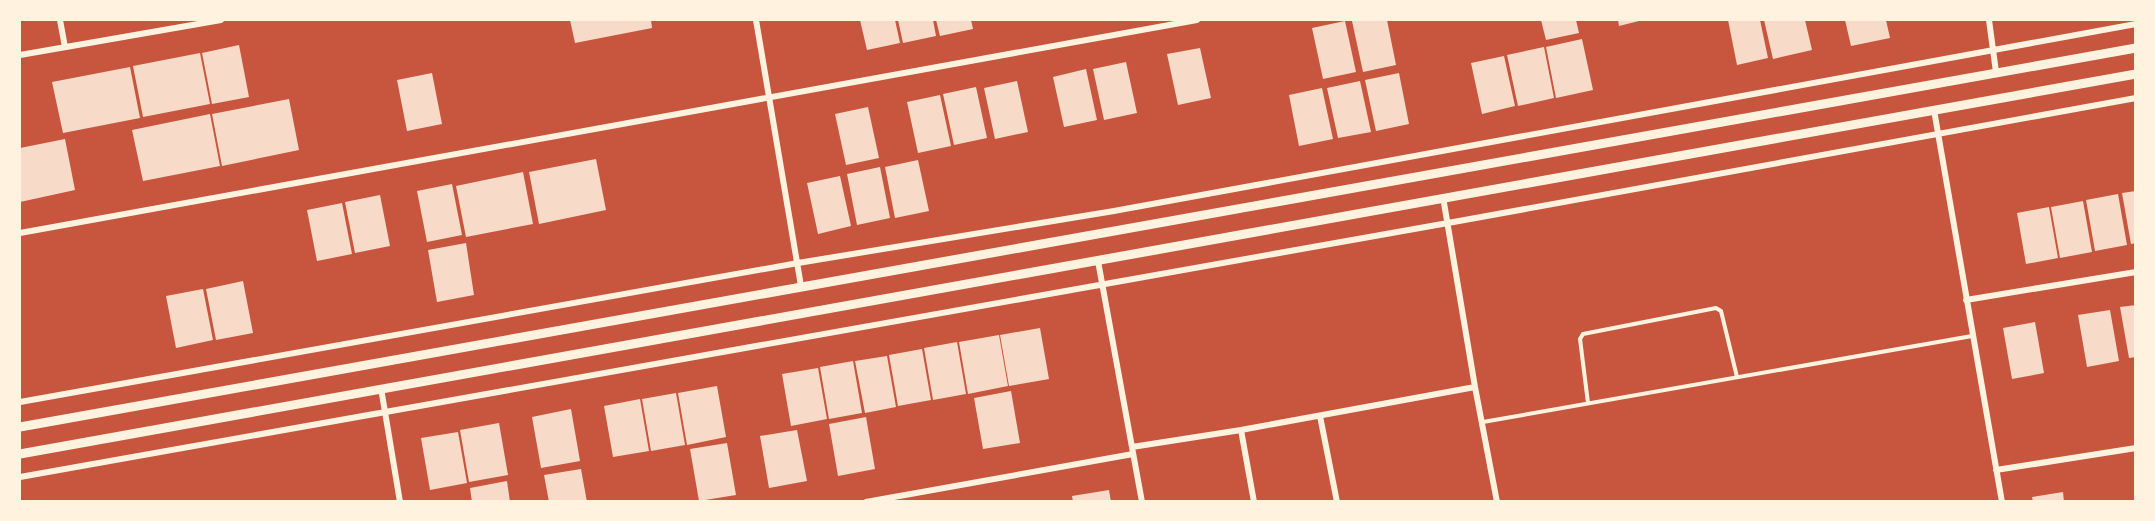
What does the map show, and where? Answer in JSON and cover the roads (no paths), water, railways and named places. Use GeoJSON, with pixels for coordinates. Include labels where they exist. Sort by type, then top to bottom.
{"type":"FeatureCollection","features":[{"type":"Feature","properties":{"kind":"main road"},"geometry":{"type":"LineString","coordinates":[[20,427],[2136,48]]}},
{"type":"Feature","properties":{"kind":"main road"},"geometry":{"type":"LineString","coordinates":[[20,454],[2136,74]]}},
{"type":"Feature","properties":{"kind":"street"},"geometry":{"type":"LineString","coordinates":[[60,20],[65,47]]}},
{"type":"Feature","properties":{"kind":"street"},"geometry":{"type":"LineString","coordinates":[[20,56],[183,23],[221,20]]}},
{"type":"Feature","properties":{"kind":"street"},"geometry":{"type":"LineString","coordinates":[[756,20],[801,286]]}},
{"type":"Feature","properties":{"kind":"street"},"geometry":{"type":"LineString","coordinates":[[20,233],[1197,20]]}},
{"type":"Feature","properties":{"kind":"street"},"geometry":{"type":"LineString","coordinates":[[1989,20],[1996,72]]}},
{"type":"Feature","properties":{"kind":"street"},"geometry":{"type":"LineString","coordinates":[[20,402],[798,262],[1126,209],[2136,24]]}},
{"type":"Feature","properties":{"kind":"street"},"geometry":{"type":"LineString","coordinates":[[20,477],[1448,224],[2136,98]]}},
{"type":"Feature","properties":{"kind":"street"},"geometry":{"type":"LineString","coordinates":[[1934,110],[2002,501]]}},
{"type":"Feature","properties":{"kind":"street"},"geometry":{"type":"LineString","coordinates":[[1443,197],[1497,501]]}},
{"type":"Feature","properties":{"kind":"street"},"geometry":{"type":"LineString","coordinates":[[1098,261],[1142,501]]}},
{"type":"Feature","properties":{"kind":"street"},"geometry":{"type":"LineString","coordinates":[[1966,300],[2136,272]]}},
{"type":"Feature","properties":{"kind":"street"},"geometry":{"type":"LineString","coordinates":[[866,501],[1475,387]]}},
{"type":"Feature","properties":{"kind":"street"},"geometry":{"type":"LineString","coordinates":[[381,388],[400,501]]}},
{"type":"Feature","properties":{"kind":"street"},"geometry":{"type":"LineString","coordinates":[[1320,416],[1337,501]]}},
{"type":"Feature","properties":{"kind":"street"},"geometry":{"type":"LineString","coordinates":[[1241,430],[1254,501]]}},
{"type":"Feature","properties":{"kind":"street"},"geometry":{"type":"LineString","coordinates":[[1996,470],[2136,448]]}},
{"type":"Feature","properties":{"kind":"lane"},"geometry":{"type":"LineString","coordinates":[[1588,404],[1581,339],[1583,334],[1716,308],[1721,311],[1737,378]]}},
{"type":"Feature","properties":{"kind":"lane"},"geometry":{"type":"LineString","coordinates":[[1483,422],[1972,336]]}}]}
